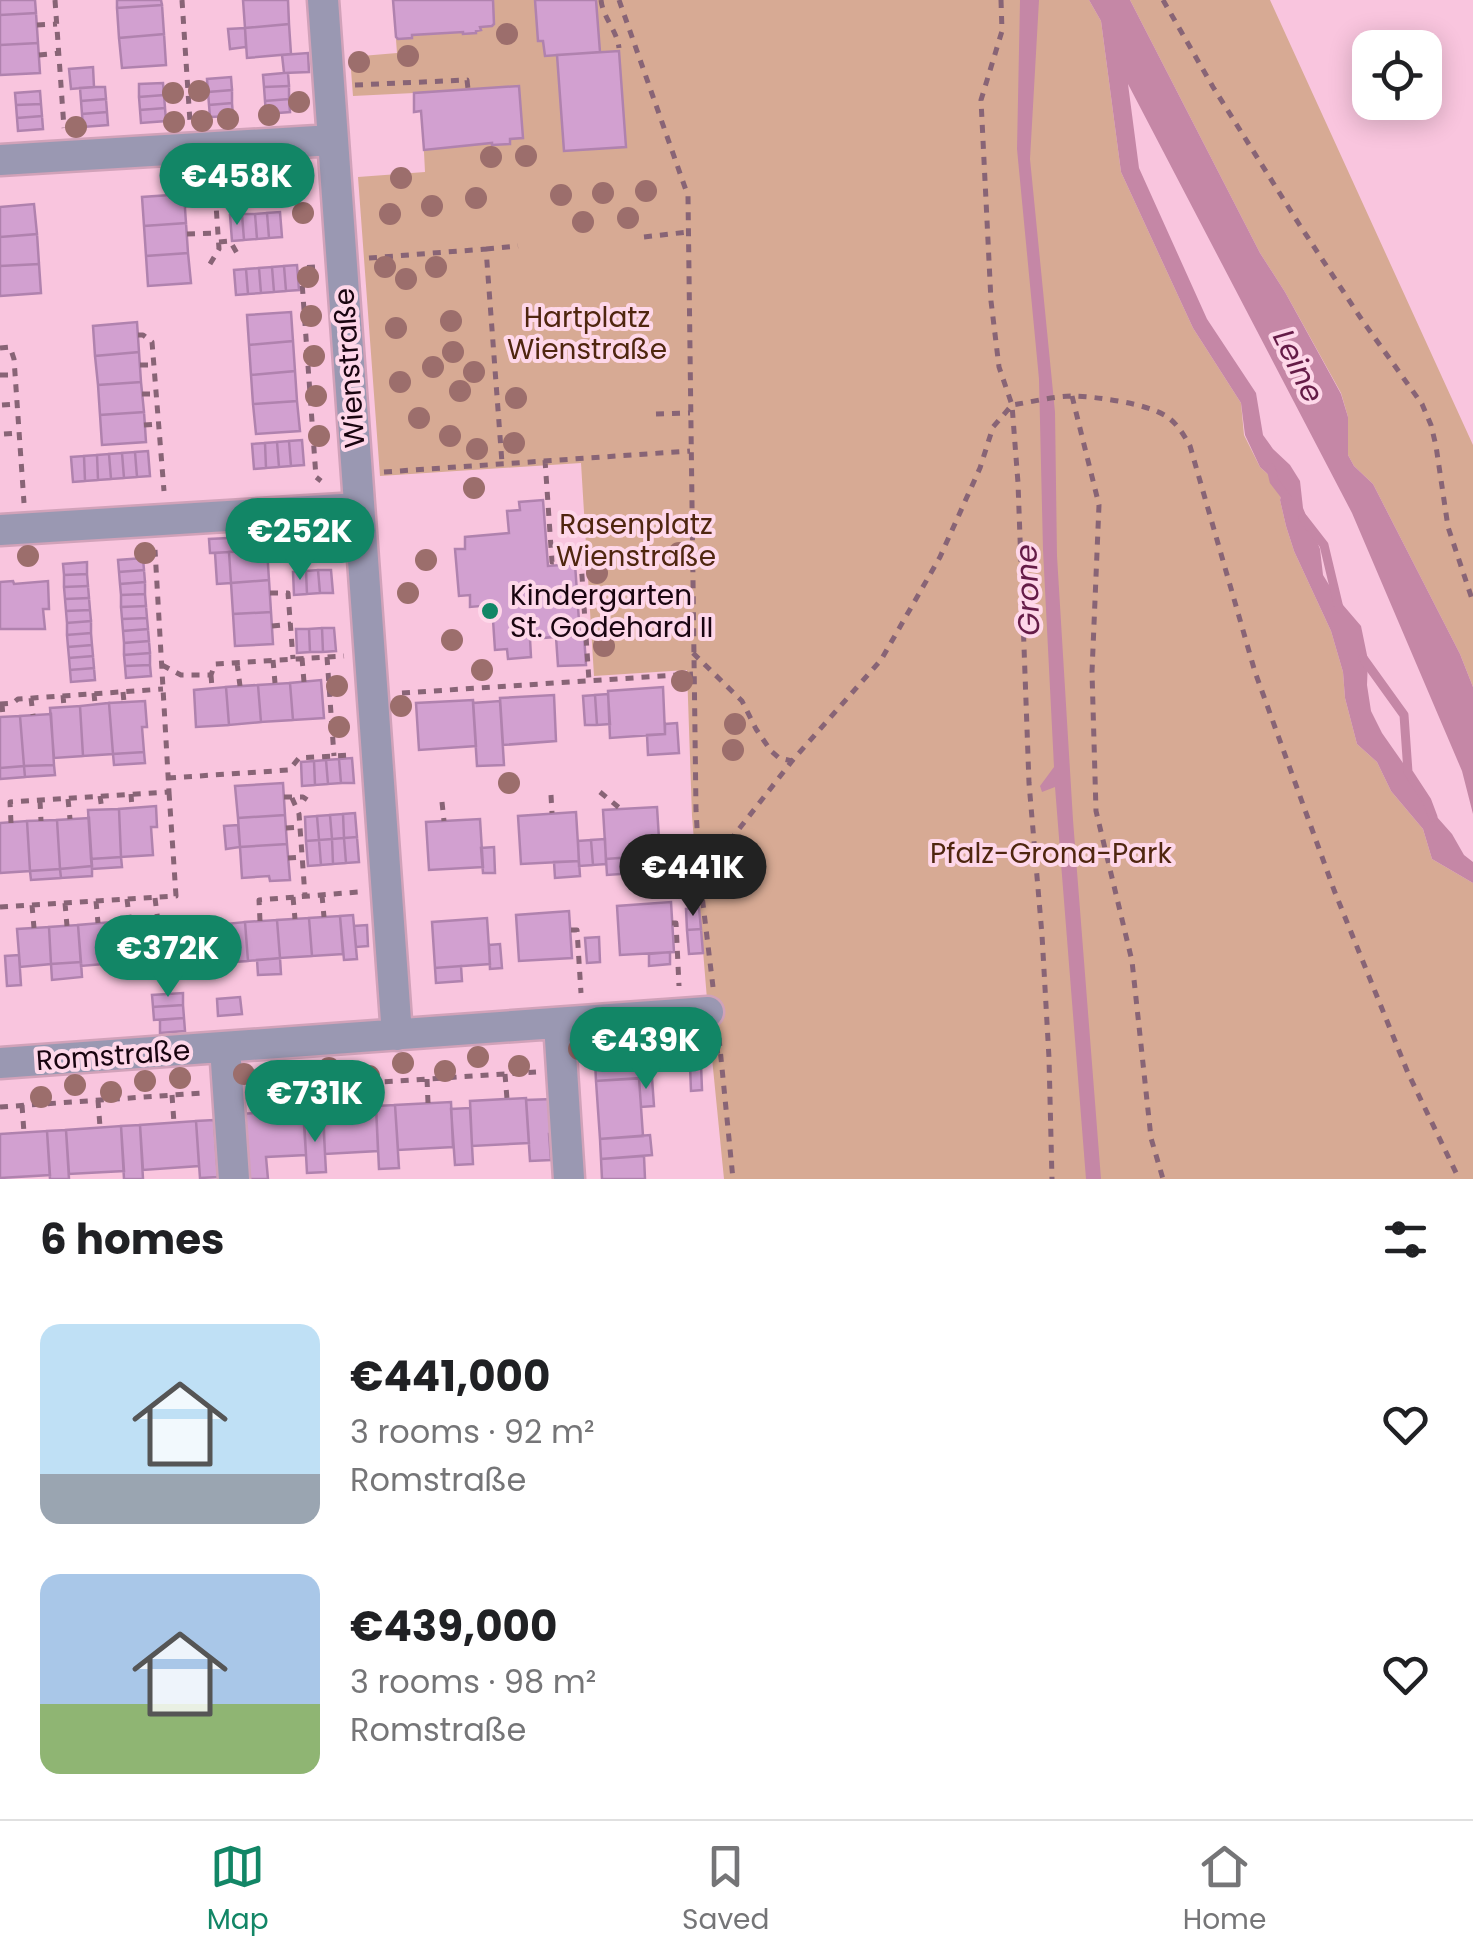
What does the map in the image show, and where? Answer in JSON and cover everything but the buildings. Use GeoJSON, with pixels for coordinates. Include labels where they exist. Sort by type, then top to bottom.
{"type":"FeatureCollection","features":[{"type":"Feature","properties":{"kind":"street","name":"Wienstraße"},"geometry":{"type":"LineString","coordinates":[[324,0],[334,263],[356,474],[397,1034]]}},
{"type":"Feature","properties":{"kind":"street"},"geometry":{"type":"LineString","coordinates":[[0,160],[332,140]]}},
{"type":"Feature","properties":{"kind":"street"},"geometry":{"type":"LineString","coordinates":[[13,529],[358,508]]}},
{"type":"Feature","properties":{"kind":"street","name":"Romstraße"},"geometry":{"type":"LineString","coordinates":[[0,1063],[694,1013]]}},
{"type":"Feature","properties":{"kind":"street"},"geometry":{"type":"LineString","coordinates":[[569,1179],[562,1065],[571,1022]]}},
{"type":"Feature","properties":{"kind":"street","name":"Romstraße"},"geometry":{"type":"LineString","coordinates":[[225,1047],[234,1179]]}},
{"type":"Feature","properties":{"kind":"path"},"geometry":{"type":"LineString","coordinates":[[55,0],[66,156]]}},
{"type":"Feature","properties":{"kind":"path"},"geometry":{"type":"LineString","coordinates":[[182,0],[202,148],[216,203],[219,248],[210,264]]}},
{"type":"Feature","properties":{"kind":"path"},"geometry":{"type":"LineString","coordinates":[[601,0],[602,12],[619,48]]}},
{"type":"Feature","properties":{"kind":"path"},"geometry":{"type":"LineString","coordinates":[[619,0],[688,196],[696,810]]}},
{"type":"Feature","properties":{"kind":"path"},"geometry":{"type":"LineString","coordinates":[[1001,0],[1002,31],[981,100],[990,301],[999,367],[1012,406],[1018,483],[1029,783],[1042,935],[1052,1179]]}},
{"type":"Feature","properties":{"kind":"path"},"geometry":{"type":"LineString","coordinates":[[1164,0],[1298,224],[1422,404],[1434,436],[1448,527],[1473,602]]}},
{"type":"Feature","properties":{"kind":"path"},"geometry":{"type":"LineString","coordinates":[[37,26],[57,24]]}},
{"type":"Feature","properties":{"kind":"path"},"geometry":{"type":"LineString","coordinates":[[613,31],[628,26]]}},
{"type":"Feature","properties":{"kind":"path"},"geometry":{"type":"LineString","coordinates":[[39,55],[59,53]]}},
{"type":"Feature","properties":{"kind":"path"},"geometry":{"type":"LineString","coordinates":[[328,86],[467,80],[468,90]]}},
{"type":"Feature","properties":{"kind":"path"},"geometry":{"type":"LineString","coordinates":[[185,204],[216,203]]}},
{"type":"Feature","properties":{"kind":"path"},"geometry":{"type":"LineString","coordinates":[[644,237],[688,232]]}},
{"type":"Feature","properties":{"kind":"path"},"geometry":{"type":"LineString","coordinates":[[187,234],[218,233]]}},
{"type":"Feature","properties":{"kind":"path"},"geometry":{"type":"LineString","coordinates":[[219,242],[230,242],[238,255]]}},
{"type":"Feature","properties":{"kind":"path"},"geometry":{"type":"LineString","coordinates":[[358,508],[316,477],[301,268],[518,246]]}},
{"type":"Feature","properties":{"kind":"path"},"geometry":{"type":"LineString","coordinates":[[486,248],[502,463]]}},
{"type":"Feature","properties":{"kind":"path"},"geometry":{"type":"LineString","coordinates":[[0,907],[176,896],[162,666],[156,394],[152,342],[138,335]]}},
{"type":"Feature","properties":{"kind":"path"},"geometry":{"type":"LineString","coordinates":[[0,348],[10,347],[15,374],[19,433],[13,529]]}},
{"type":"Feature","properties":{"kind":"path"},"geometry":{"type":"LineString","coordinates":[[140,365],[154,365]]}},
{"type":"Feature","properties":{"kind":"path"},"geometry":{"type":"LineString","coordinates":[[0,375],[15,374]]}},
{"type":"Feature","properties":{"kind":"path"},"geometry":{"type":"LineString","coordinates":[[142,394],[156,394]]}},
{"type":"Feature","properties":{"kind":"path"},"geometry":{"type":"LineString","coordinates":[[1072,396],[1099,505],[1092,672],[1096,811],[1132,961],[1151,1138],[1163,1179]]}},
{"type":"Feature","properties":{"kind":"path"},"geometry":{"type":"LineString","coordinates":[[700,879],[792,761],[881,660],[940,557],[994,427],[1012,406],[1072,396],[1147,408],[1166,416],[1190,446],[1254,672],[1327,872],[1408,1073],[1459,1179]]}},
{"type":"Feature","properties":{"kind":"path"},"geometry":{"type":"LineString","coordinates":[[2,405],[17,404]]}},
{"type":"Feature","properties":{"kind":"path"},"geometry":{"type":"LineString","coordinates":[[656,414],[690,414]]}},
{"type":"Feature","properties":{"kind":"path"},"geometry":{"type":"LineString","coordinates":[[144,425],[158,424]]}},
{"type":"Feature","properties":{"kind":"path"},"geometry":{"type":"LineString","coordinates":[[4,434],[19,433]]}},
{"type":"Feature","properties":{"kind":"path"},"geometry":{"type":"LineString","coordinates":[[356,474],[690,451]]}},
{"type":"Feature","properties":{"kind":"path"},"geometry":{"type":"LineString","coordinates":[[545,460],[552,562],[581,561],[589,681]]}},
{"type":"Feature","properties":{"kind":"path"},"geometry":{"type":"LineString","coordinates":[[270,594],[288,592],[294,616],[293,659]]}},
{"type":"Feature","properties":{"kind":"path"},"geometry":{"type":"LineString","coordinates":[[272,626],[291,624]]}},
{"type":"Feature","properties":{"kind":"path"},"geometry":{"type":"LineString","coordinates":[[693,653],[742,700],[771,751],[778,758],[792,761]]}},
{"type":"Feature","properties":{"kind":"path"},"geometry":{"type":"LineString","coordinates":[[212,688],[215,664],[369,654]]}},
{"type":"Feature","properties":{"kind":"path"},"geometry":{"type":"LineString","coordinates":[[327,657],[334,756]]}},
{"type":"Feature","properties":{"kind":"path"},"geometry":{"type":"LineString","coordinates":[[302,658],[304,682]]}},
{"type":"Feature","properties":{"kind":"path"},"geometry":{"type":"LineString","coordinates":[[273,660],[275,684]]}},
{"type":"Feature","properties":{"kind":"path"},"geometry":{"type":"LineString","coordinates":[[237,663],[240,686]]}},
{"type":"Feature","properties":{"kind":"path"},"geometry":{"type":"LineString","coordinates":[[162,666],[182,675],[211,675]]}},
{"type":"Feature","properties":{"kind":"path"},"geometry":{"type":"LineString","coordinates":[[372,695],[693,674]]}},
{"type":"Feature","properties":{"kind":"path"},"geometry":{"type":"LineString","coordinates":[[3,717],[1,704],[14,704],[18,699],[164,689]]}},
{"type":"Feature","properties":{"kind":"path"},"geometry":{"type":"LineString","coordinates":[[123,692],[124,702]]}},
{"type":"Feature","properties":{"kind":"path"},"geometry":{"type":"LineString","coordinates":[[94,694],[94,704]]}},
{"type":"Feature","properties":{"kind":"path"},"geometry":{"type":"LineString","coordinates":[[63,695],[64,707]]}},
{"type":"Feature","properties":{"kind":"path"},"geometry":{"type":"LineString","coordinates":[[32,698],[33,715]]}},
{"type":"Feature","properties":{"kind":"path"},"geometry":{"type":"LineString","coordinates":[[168,778],[289,770],[299,758],[376,753]]}},
{"type":"Feature","properties":{"kind":"path"},"geometry":{"type":"LineString","coordinates":[[11,823],[10,802],[169,792]]}},
{"type":"Feature","properties":{"kind":"path"},"geometry":{"type":"LineString","coordinates":[[600,792],[622,810]]}},
{"type":"Feature","properties":{"kind":"path"},"geometry":{"type":"LineString","coordinates":[[131,794],[132,808]]}},
{"type":"Feature","properties":{"kind":"path"},"geometry":{"type":"LineString","coordinates":[[552,795],[552,813]]}},
{"type":"Feature","properties":{"kind":"path"},"geometry":{"type":"LineString","coordinates":[[100,796],[102,810]]}},
{"type":"Feature","properties":{"kind":"path"},"geometry":{"type":"LineString","coordinates":[[306,896],[299,814],[288,798],[303,797],[309,801]]}},
{"type":"Feature","properties":{"kind":"path"},"geometry":{"type":"LineString","coordinates":[[68,798],[70,819]]}},
{"type":"Feature","properties":{"kind":"path"},"geometry":{"type":"LineString","coordinates":[[40,800],[40,821]]}},
{"type":"Feature","properties":{"kind":"path"},"geometry":{"type":"LineString","coordinates":[[442,802],[444,821]]}},
{"type":"Feature","properties":{"kind":"path"},"geometry":{"type":"LineString","coordinates":[[286,828],[300,827]]}},
{"type":"Feature","properties":{"kind":"path"},"geometry":{"type":"LineString","coordinates":[[288,858],[302,857]]}},
{"type":"Feature","properties":{"kind":"path"},"geometry":{"type":"LineString","coordinates":[[304,879],[313,879]]}},
{"type":"Feature","properties":{"kind":"path"},"geometry":{"type":"LineString","coordinates":[[260,921],[259,900],[386,890]]}},
{"type":"Feature","properties":{"kind":"path"},"geometry":{"type":"LineString","coordinates":[[322,895],[324,916]]}},
{"type":"Feature","properties":{"kind":"path"},"geometry":{"type":"LineString","coordinates":[[293,897],[295,919]]}},
{"type":"Feature","properties":{"kind":"path"},"geometry":{"type":"LineString","coordinates":[[156,898],[158,922]]}},
{"type":"Feature","properties":{"kind":"path"},"geometry":{"type":"LineString","coordinates":[[127,899],[130,925]]}},
{"type":"Feature","properties":{"kind":"path"},"geometry":{"type":"LineString","coordinates":[[96,901],[98,923]]}},
{"type":"Feature","properties":{"kind":"path"},"geometry":{"type":"LineString","coordinates":[[65,903],[67,926]]}},
{"type":"Feature","properties":{"kind":"path"},"geometry":{"type":"LineString","coordinates":[[32,905],[34,928]]}},
{"type":"Feature","properties":{"kind":"path"},"geometry":{"type":"LineString","coordinates":[[672,923],[676,923],[694,1013]]}},
{"type":"Feature","properties":{"kind":"path"},"geometry":{"type":"LineString","coordinates":[[570,930],[577,930],[571,1022]]}},
{"type":"Feature","properties":{"kind":"path"},"geometry":{"type":"LineString","coordinates":[[0,1106],[505,1074],[720,1051]]}},
{"type":"Feature","properties":{"kind":"path"},"geometry":{"type":"LineString","coordinates":[[505,1074],[506,1100]]}},
{"type":"Feature","properties":{"kind":"path"},"geometry":{"type":"LineString","coordinates":[[427,1078],[428,1103]]}},
{"type":"Feature","properties":{"kind":"path"},"geometry":{"type":"LineString","coordinates":[[354,1083],[355,1108]]}},
{"type":"Feature","properties":{"kind":"path"},"geometry":{"type":"LineString","coordinates":[[279,1088],[280,1111]]}},
{"type":"Feature","properties":{"kind":"path"},"geometry":{"type":"LineString","coordinates":[[172,1095],[174,1123]]}},
{"type":"Feature","properties":{"kind":"path"},"geometry":{"type":"LineString","coordinates":[[98,1100],[100,1128]]}},
{"type":"Feature","properties":{"kind":"path"},"geometry":{"type":"LineString","coordinates":[[22,1105],[24,1133]]}},
{"type":"Feature","properties":{"kind":"green space","name":"Pfalz-Grona-Park"},"geometry":{"type":"Polygon","coordinates":[[[393,0],[1089,0],[1101,21],[1121,172],[1193,328],[1241,403],[1244,435],[1260,467],[1283,488],[1280,500],[1286,526],[1331,631],[1357,744],[1377,762],[1391,791],[1423,829],[1432,859],[1473,883],[1473,1179],[724,1179],[692,816],[687,670],[594,676],[581,463],[380,476],[358,177],[425,172],[422,112],[414,112],[414,93],[353,96],[350,57],[397,53],[393,0]]]}},
{"type":"Feature","properties":{"kind":"green space"},"geometry":{"type":"Polygon","coordinates":[[[1130,0],[1270,0],[1473,445],[1473,687],[1373,484],[1348,455],[1348,417],[1341,393],[1260,253],[1130,0]]]}},
{"type":"Feature","properties":{"kind":"water"},"geometry":{"type":"Polygon","coordinates":[[[1020,0],[1039,0],[1030,159],[1055,412],[1057,556],[1101,1179],[1086,1179],[1055,787],[1042,792],[1040,786],[1054,767],[1039,379],[1017,149],[1020,0]]]}},
{"type":"Feature","properties":{"kind":"water","name":"Leine"},"geometry":{"type":"Polygon","coordinates":[[[1089,0],[1130,0],[1260,253],[1341,394],[1348,417],[1348,455],[1373,484],[1460,654],[1473,687],[1473,814],[1462,771],[1352,513],[1128,84],[1139,168],[1207,319],[1256,393],[1263,435],[1300,481],[1303,508],[1320,549],[1323,575],[1361,626],[1371,711],[1429,808],[1473,862],[1473,883],[1432,859],[1423,829],[1391,791],[1377,762],[1357,744],[1331,631],[1286,526],[1280,500],[1283,488],[1260,467],[1245,435],[1241,403],[1193,328],[1121,172],[1101,21],[1089,0]]]}},
{"type":"Feature","properties":{"kind":"waterway"},"geometry":{"type":"LineString","coordinates":[[1271,468],[1274,481],[1287,498]]}},
{"type":"Feature","properties":{"kind":"waterway"},"geometry":{"type":"LineString","coordinates":[[1303,518],[1324,545],[1339,608]]}},
{"type":"Feature","properties":{"kind":"waterway"},"geometry":{"type":"LineString","coordinates":[[1363,658],[1404,715],[1408,772],[1433,817]]}},
{"type":"Feature","properties":{"kind":"place","name":"Kindergarten St. Godehard II"},"geometry":{"type":"Point","coordinates":[490,611]}},
{"type":"Feature","properties":{"kind":"park label","name":"Hartplatz Wienstraße"},"geometry":{"type":"Point","coordinates":[587,333]}},
{"type":"Feature","properties":{"kind":"park label","name":"Rasenplatz Wienstraße"},"geometry":{"type":"Point","coordinates":[636,540]}},
{"type":"Feature","properties":{"kind":"water label","name":"Grone"},"geometry":{"type":"Point","coordinates":[1028,590]}}]}
